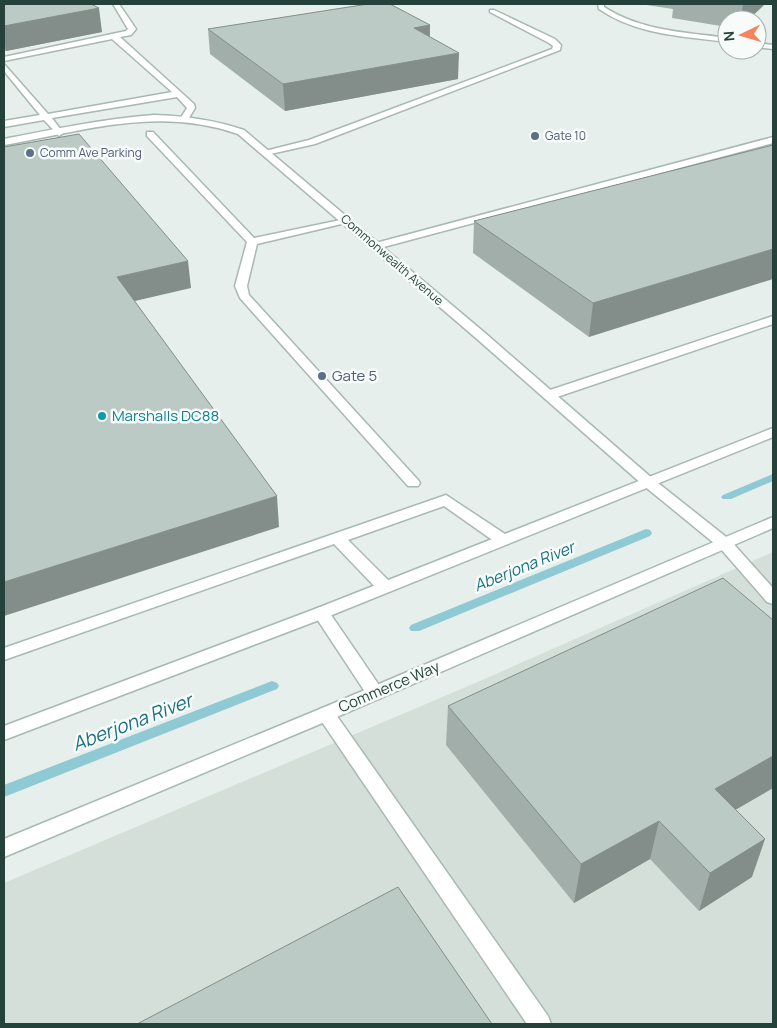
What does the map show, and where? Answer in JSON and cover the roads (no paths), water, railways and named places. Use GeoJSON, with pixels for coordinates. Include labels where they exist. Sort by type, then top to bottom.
{"type":"FeatureCollection","features":[{"type":"Feature","properties":{"kind":"street"},"geometry":{"type":"LineString","coordinates":[[4,59],[114,36],[132,30],[116,4]]}},
{"type":"Feature","properties":{"kind":"street"},"geometry":{"type":"LineString","coordinates":[[601,4],[601,8],[609,14],[629,22],[650,28],[717,38]]}},
{"type":"Feature","properties":{"kind":"street"},"geometry":{"type":"LineString","coordinates":[[266,152],[312,142],[556,50],[557,45],[552,41],[492,11]]}},
{"type":"Feature","properties":{"kind":"street"},"geometry":{"type":"LineString","coordinates":[[114,36],[191,107],[184,119]]}},
{"type":"Feature","properties":{"kind":"street"},"geometry":{"type":"LineString","coordinates":[[4,66],[59,132]]}},
{"type":"Feature","properties":{"kind":"street"},"geometry":{"type":"LineString","coordinates":[[4,124],[178,94]]}},
{"type":"Feature","properties":{"kind":"street","name":"Commonwealth Avenue"},"geometry":{"type":"LineString","coordinates":[[4,142],[136,120],[184,119],[209,122],[247,135],[648,482],[725,544],[773,598]]}},
{"type":"Feature","properties":{"kind":"street"},"geometry":{"type":"LineString","coordinates":[[150,134],[252,242]]}},
{"type":"Feature","properties":{"kind":"street"},"geometry":{"type":"LineString","coordinates":[[376,246],[773,140]]}},
{"type":"Feature","properties":{"kind":"street"},"geometry":{"type":"LineString","coordinates":[[252,242],[346,220]]}},
{"type":"Feature","properties":{"kind":"street"},"geometry":{"type":"LineString","coordinates":[[252,242],[242,282],[244,296],[413,483]]}},
{"type":"Feature","properties":{"kind":"street"},"geometry":{"type":"LineString","coordinates":[[549,396],[773,320]]}},
{"type":"Feature","properties":{"kind":"street"},"geometry":{"type":"LineString","coordinates":[[4,732],[321,614],[773,432]]}},
{"type":"Feature","properties":{"kind":"street"},"geometry":{"type":"LineString","coordinates":[[4,654],[446,500],[503,540]]}},
{"type":"Feature","properties":{"kind":"street","name":"Commerce Way"},"geometry":{"type":"LineString","coordinates":[[4,848],[375,694],[773,522]]}},
{"type":"Feature","properties":{"kind":"street"},"geometry":{"type":"LineString","coordinates":[[337,538],[385,587]]}},
{"type":"Feature","properties":{"kind":"street"},"geometry":{"type":"LineString","coordinates":[[321,614],[375,694]]}},
{"type":"Feature","properties":{"kind":"street"},"geometry":{"type":"LineString","coordinates":[[326,714],[540,1024]]}},
{"type":"Feature","properties":{"kind":"waterway","name":"Aberjona River"},"geometry":{"type":"LineString","coordinates":[[727,497],[773,477]]}},
{"type":"Feature","properties":{"kind":"waterway","name":"Aberjona River"},"geometry":{"type":"LineString","coordinates":[[415,628],[646,533]]}},
{"type":"Feature","properties":{"kind":"waterway","name":"Aberjona River"},"geometry":{"type":"LineString","coordinates":[[4,791],[272,686]]}},
{"type":"Feature","properties":{"kind":"place","name":"Gate 10"},"geometry":{"type":"Point","coordinates":[535,136]}},
{"type":"Feature","properties":{"kind":"place","name":"Comm Ave Parking"},"geometry":{"type":"Point","coordinates":[30,153]}},
{"type":"Feature","properties":{"kind":"place","name":"Gate 5"},"geometry":{"type":"Point","coordinates":[322,376]}},
{"type":"Feature","properties":{"kind":"place","name":"Marshalls DC88"},"geometry":{"type":"Point","coordinates":[102,416]}}]}
